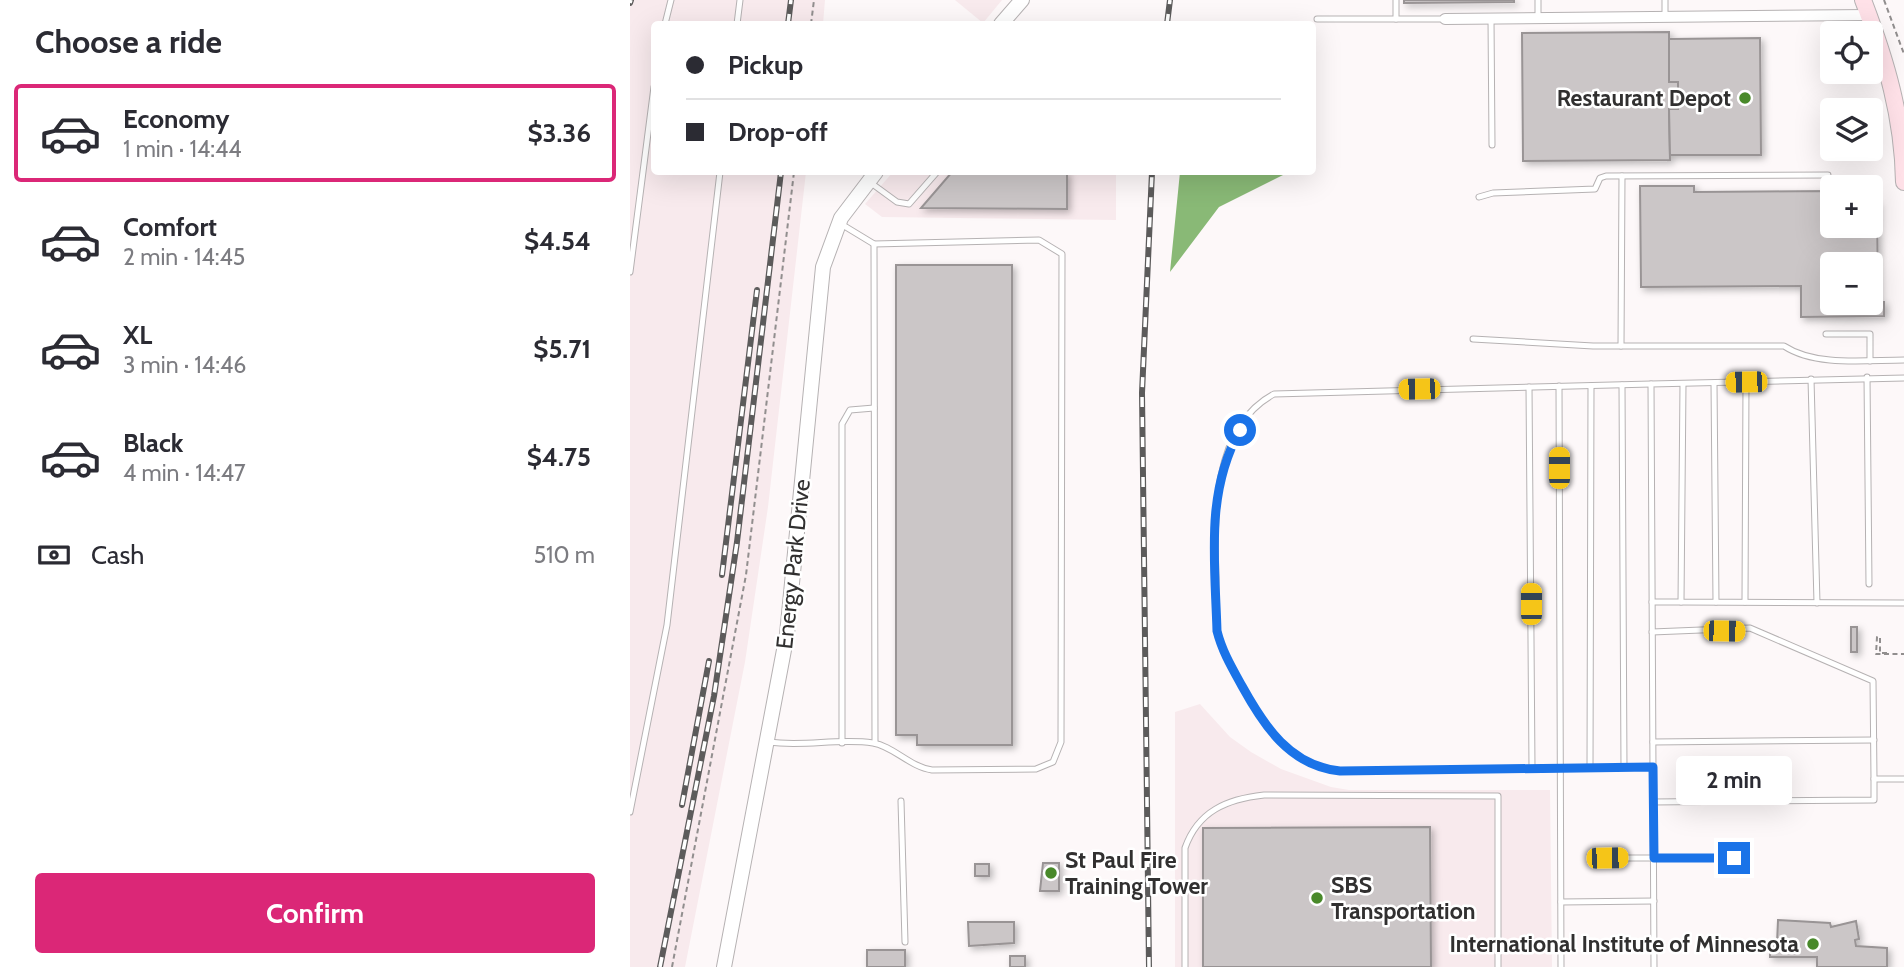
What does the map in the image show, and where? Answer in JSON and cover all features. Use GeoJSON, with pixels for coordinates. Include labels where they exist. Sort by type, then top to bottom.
{"type":"FeatureCollection","features":[{"type":"Feature","properties":{"kind":"main road"},"geometry":{"type":"LineString","coordinates":[[1866,8],[1887,67],[1900,119],[1904,182]]}},
{"type":"Feature","properties":{"kind":"street"},"geometry":{"type":"LineString","coordinates":[[1004,21],[1022,0]]}},
{"type":"Feature","properties":{"kind":"street"},"geometry":{"type":"LineString","coordinates":[[1445,19],[1665,18],[1866,8]]}},
{"type":"Feature","properties":{"kind":"street","name":"Energy Park Drive"},"geometry":{"type":"LineString","coordinates":[[723,967],[787,634],[820,284],[827,251],[839,222],[872,176]]}},
{"type":"Feature","properties":{"kind":"lane"},"geometry":{"type":"LineString","coordinates":[[666,21],[671,0]]}},
{"type":"Feature","properties":{"kind":"lane"},"geometry":{"type":"LineString","coordinates":[[737,21],[740,0]]}},
{"type":"Feature","properties":{"kind":"lane"},"geometry":{"type":"LineString","coordinates":[[1396,0],[1396,19]]}},
{"type":"Feature","properties":{"kind":"lane"},"geometry":{"type":"LineString","coordinates":[[1538,0],[1538,18]]}},
{"type":"Feature","properties":{"kind":"lane"},"geometry":{"type":"LineString","coordinates":[[1665,0],[1665,18]]}},
{"type":"Feature","properties":{"kind":"lane"},"geometry":{"type":"LineString","coordinates":[[1317,19],[1445,19]]}},
{"type":"Feature","properties":{"kind":"lane"},"geometry":{"type":"LineString","coordinates":[[1491,19],[1492,145]]}},
{"type":"Feature","properties":{"kind":"lane"},"geometry":{"type":"LineString","coordinates":[[630,272],[651,110]]}},
{"type":"Feature","properties":{"kind":"lane"},"geometry":{"type":"LineString","coordinates":[[630,812],[667,625],[720,175]]}},
{"type":"Feature","properties":{"kind":"lane"},"geometry":{"type":"LineString","coordinates":[[872,176],[897,202],[909,204],[934,175]]}},
{"type":"Feature","properties":{"kind":"lane"},"geometry":{"type":"LineString","coordinates":[[1621,346],[1622,176]]}},
{"type":"Feature","properties":{"kind":"lane"},"geometry":{"type":"LineString","coordinates":[[1479,197],[1493,193],[1595,189],[1600,178],[1622,176],[1820,176]]}},
{"type":"Feature","properties":{"kind":"lane"},"geometry":{"type":"LineString","coordinates":[[767,742],[790,745],[875,743],[922,768],[932,770],[1036,769],[1046,767],[1058,756],[1061,728],[1062,254],[1039,240],[874,244],[839,222]]}},
{"type":"Feature","properties":{"kind":"lane"},"geometry":{"type":"LineString","coordinates":[[874,244],[875,743]]}},
{"type":"Feature","properties":{"kind":"lane"},"geometry":{"type":"LineString","coordinates":[[1826,334],[1870,334],[1870,360]]}},
{"type":"Feature","properties":{"kind":"lane"},"geometry":{"type":"LineString","coordinates":[[1473,339],[1621,346],[1784,345],[1795,353],[1816,358],[1904,360]]}},
{"type":"Feature","properties":{"kind":"lane"},"geometry":{"type":"LineString","coordinates":[[1867,377],[1869,584]]}},
{"type":"Feature","properties":{"kind":"lane"},"geometry":{"type":"LineString","coordinates":[[1653,767],[1340,771],[1315,766],[1288,750],[1264,723],[1220,644],[1214,516],[1217,486],[1229,449],[1249,416],[1274,394],[1904,378]]}},
{"type":"Feature","properties":{"kind":"lane"},"geometry":{"type":"LineString","coordinates":[[1811,379],[1817,603]]}},
{"type":"Feature","properties":{"kind":"lane"},"geometry":{"type":"LineString","coordinates":[[1745,603],[1746,382]]}},
{"type":"Feature","properties":{"kind":"lane"},"geometry":{"type":"LineString","coordinates":[[1714,383],[1716,602]]}},
{"type":"Feature","properties":{"kind":"lane"},"geometry":{"type":"LineString","coordinates":[[1651,384],[1654,967]]}},
{"type":"Feature","properties":{"kind":"lane"},"geometry":{"type":"LineString","coordinates":[[1681,602],[1683,384]]}},
{"type":"Feature","properties":{"kind":"lane"},"geometry":{"type":"LineString","coordinates":[[1622,385],[1624,767]]}},
{"type":"Feature","properties":{"kind":"lane"},"geometry":{"type":"LineString","coordinates":[[1559,386],[1562,967]]}},
{"type":"Feature","properties":{"kind":"lane"},"geometry":{"type":"LineString","coordinates":[[1590,768],[1591,386]]}},
{"type":"Feature","properties":{"kind":"lane"},"geometry":{"type":"LineString","coordinates":[[1529,387],[1532,767]]}},
{"type":"Feature","properties":{"kind":"lane"},"geometry":{"type":"LineString","coordinates":[[842,743],[842,424],[850,410],[874,408]]}},
{"type":"Feature","properties":{"kind":"lane"},"geometry":{"type":"LineString","coordinates":[[1652,602],[1904,603]]}},
{"type":"Feature","properties":{"kind":"lane"},"geometry":{"type":"LineString","coordinates":[[1652,632],[1750,628],[1873,681],[1874,740],[1874,800],[1653,802]]}},
{"type":"Feature","properties":{"kind":"lane"},"geometry":{"type":"LineString","coordinates":[[1653,742],[1874,740]]}},
{"type":"Feature","properties":{"kind":"lane"},"geometry":{"type":"LineString","coordinates":[[1874,779],[1904,779]]}},
{"type":"Feature","properties":{"kind":"lane"},"geometry":{"type":"LineString","coordinates":[[1185,967],[1185,848],[1190,835],[1208,812],[1228,801],[1264,795],[1498,796],[1498,967]]}},
{"type":"Feature","properties":{"kind":"lane"},"geometry":{"type":"LineString","coordinates":[[901,801],[905,942]]}},
{"type":"Feature","properties":{"kind":"lane"},"geometry":{"type":"LineString","coordinates":[[1591,858],[1734,858]]}},
{"type":"Feature","properties":{"kind":"lane"},"geometry":{"type":"LineString","coordinates":[[1561,902],[1654,901]]}},
{"type":"Feature","properties":{"kind":"path"},"geometry":{"type":"LineString","coordinates":[[811,21],[814,0]]}},
{"type":"Feature","properties":{"kind":"path"},"geometry":{"type":"LineString","coordinates":[[1884,0],[1904,54]]}},
{"type":"Feature","properties":{"kind":"path"},"geometry":{"type":"LineString","coordinates":[[671,967],[746,575],[794,175]]}},
{"type":"Feature","properties":{"kind":"path"},"geometry":{"type":"LineString","coordinates":[[1887,653],[1880,651],[1880,637],[1877,637],[1877,654],[1904,654]]}},
{"type":"Feature","properties":{"kind":"shaded area"},"geometry":{"type":"Polygon","coordinates":[[[630,0],[825,0],[823,21],[651,21],[651,175],[806,175],[768,507],[745,662],[685,967],[630,967],[630,0]]]}},
{"type":"Feature","properties":{"kind":"shaded area"},"geometry":{"type":"Polygon","coordinates":[[[955,0],[1002,0],[985,21],[981,21],[955,0]]]}},
{"type":"Feature","properties":{"kind":"shaded area"},"geometry":{"type":"Polygon","coordinates":[[[890,175],[1116,175],[1116,220],[882,217],[865,204],[890,175]]]}},
{"type":"Feature","properties":{"kind":"shaded area"},"geometry":{"type":"Polygon","coordinates":[[[1180,175],[1283,175],[1219,207],[1170,272],[1180,175]]]}},
{"type":"Feature","properties":{"kind":"shaded area"},"geometry":{"type":"Polygon","coordinates":[[[1200,704],[1230,737],[1251,752],[1281,769],[1331,787],[1349,790],[1550,790],[1552,967],[1175,967],[1175,712],[1200,704]]]}},
{"type":"Feature","properties":{"kind":"building"},"geometry":{"type":"Polygon","coordinates":[[[1404,0],[1514,0],[1514,2],[1404,3],[1404,0]]]}},
{"type":"Feature","properties":{"kind":"building"},"geometry":{"type":"Polygon","coordinates":[[[1669,32],[1669,82],[1678,82],[1678,109],[1669,109],[1670,160],[1523,161],[1522,33],[1669,32]]]}},
{"type":"Feature","properties":{"kind":"building"},"geometry":{"type":"Polygon","coordinates":[[[1760,38],[1761,155],[1670,155],[1669,109],[1678,109],[1678,82],[1669,82],[1669,39],[1760,38]]]}},
{"type":"Feature","properties":{"kind":"building"},"geometry":{"type":"Polygon","coordinates":[[[949,175],[1067,175],[1067,209],[921,208],[949,175]]]}},
{"type":"Feature","properties":{"kind":"building"},"geometry":{"type":"Polygon","coordinates":[[[1640,186],[1694,186],[1694,192],[1820,191],[1820,238],[1877,238],[1877,252],[1820,252],[1820,315],[1883,315],[1884,302],[1884,316],[1801,317],[1801,286],[1641,287],[1640,186]]]}},
{"type":"Feature","properties":{"kind":"building"},"geometry":{"type":"Polygon","coordinates":[[[896,265],[1012,265],[1012,745],[917,745],[917,735],[896,735],[896,265]]]}},
{"type":"Feature","properties":{"kind":"building"},"geometry":{"type":"Polygon","coordinates":[[[1851,627],[1857,627],[1857,652],[1851,652],[1851,627]]]}},
{"type":"Feature","properties":{"kind":"building","name":"SBS Transportation"},"geometry":{"type":"Polygon","coordinates":[[[1430,827],[1431,967],[1203,967],[1203,828],[1430,827]]]}},
{"type":"Feature","properties":{"kind":"building","name":"St Paul Fire Training Tower"},"geometry":{"type":"Polygon","coordinates":[[[1043,863],[1059,863],[1059,891],[1040,891],[1043,863]]]}},
{"type":"Feature","properties":{"kind":"building"},"geometry":{"type":"Polygon","coordinates":[[[975,864],[989,864],[989,876],[975,876],[975,864]]]}},
{"type":"Feature","properties":{"kind":"building","name":"International Institute of Minnesota"},"geometry":{"type":"Polygon","coordinates":[[[1778,920],[1830,923],[1831,927],[1856,921],[1859,939],[1855,940],[1856,946],[1887,948],[1887,967],[1817,967],[1817,957],[1770,957],[1770,943],[1777,943],[1778,920]]]}},
{"type":"Feature","properties":{"kind":"building"},"geometry":{"type":"Polygon","coordinates":[[[968,922],[1014,922],[1014,943],[969,946],[968,922]]]}},
{"type":"Feature","properties":{"kind":"building"},"geometry":{"type":"Polygon","coordinates":[[[867,950],[905,950],[905,967],[867,967],[867,950]]]}},
{"type":"Feature","properties":{"kind":"building"},"geometry":{"type":"Polygon","coordinates":[[[1010,956],[1025,956],[1025,967],[1010,967],[1010,956]]]}},
{"type":"Feature","properties":{"kind":"railway"},"geometry":{"type":"LineString","coordinates":[[788,21],[791,0]]}},
{"type":"Feature","properties":{"kind":"railway"},"geometry":{"type":"LineString","coordinates":[[1167,21],[1170,0]]}},
{"type":"Feature","properties":{"kind":"railway"},"geometry":{"type":"LineString","coordinates":[[660,967],[714,696],[737,542],[781,175]]}},
{"type":"Feature","properties":{"kind":"railway"},"geometry":{"type":"LineString","coordinates":[[1149,967],[1142,393],[1152,175]]}},
{"type":"Feature","properties":{"kind":"railway"},"geometry":{"type":"LineString","coordinates":[[722,575],[757,290]]}},
{"type":"Feature","properties":{"kind":"railway"},"geometry":{"type":"LineString","coordinates":[[682,805],[709,661]]}},
{"type":"Feature","properties":{"kind":"place","name":"Restaurant Depot"},"geometry":{"type":"Point","coordinates":[1745,98]}},
{"type":"Feature","properties":{"kind":"place","name":"St Paul Fire Training Tower"},"geometry":{"type":"Point","coordinates":[1051,873]}},
{"type":"Feature","properties":{"kind":"place","name":"SBS Transportation"},"geometry":{"type":"Point","coordinates":[1317,898]}},
{"type":"Feature","properties":{"kind":"place","name":"International Institute of Minnesota"},"geometry":{"type":"Point","coordinates":[1813,944]}},
{"type":"Feature","properties":{"kind":"route"},"geometry":{"type":"LineString","coordinates":[[1240,430],[1222,466],[1217,486],[1214,516],[1217,631],[1228,662],[1264,723],[1288,750],[1315,766],[1340,771],[1653,767],[1654,858],[1734,858]]}}]}
